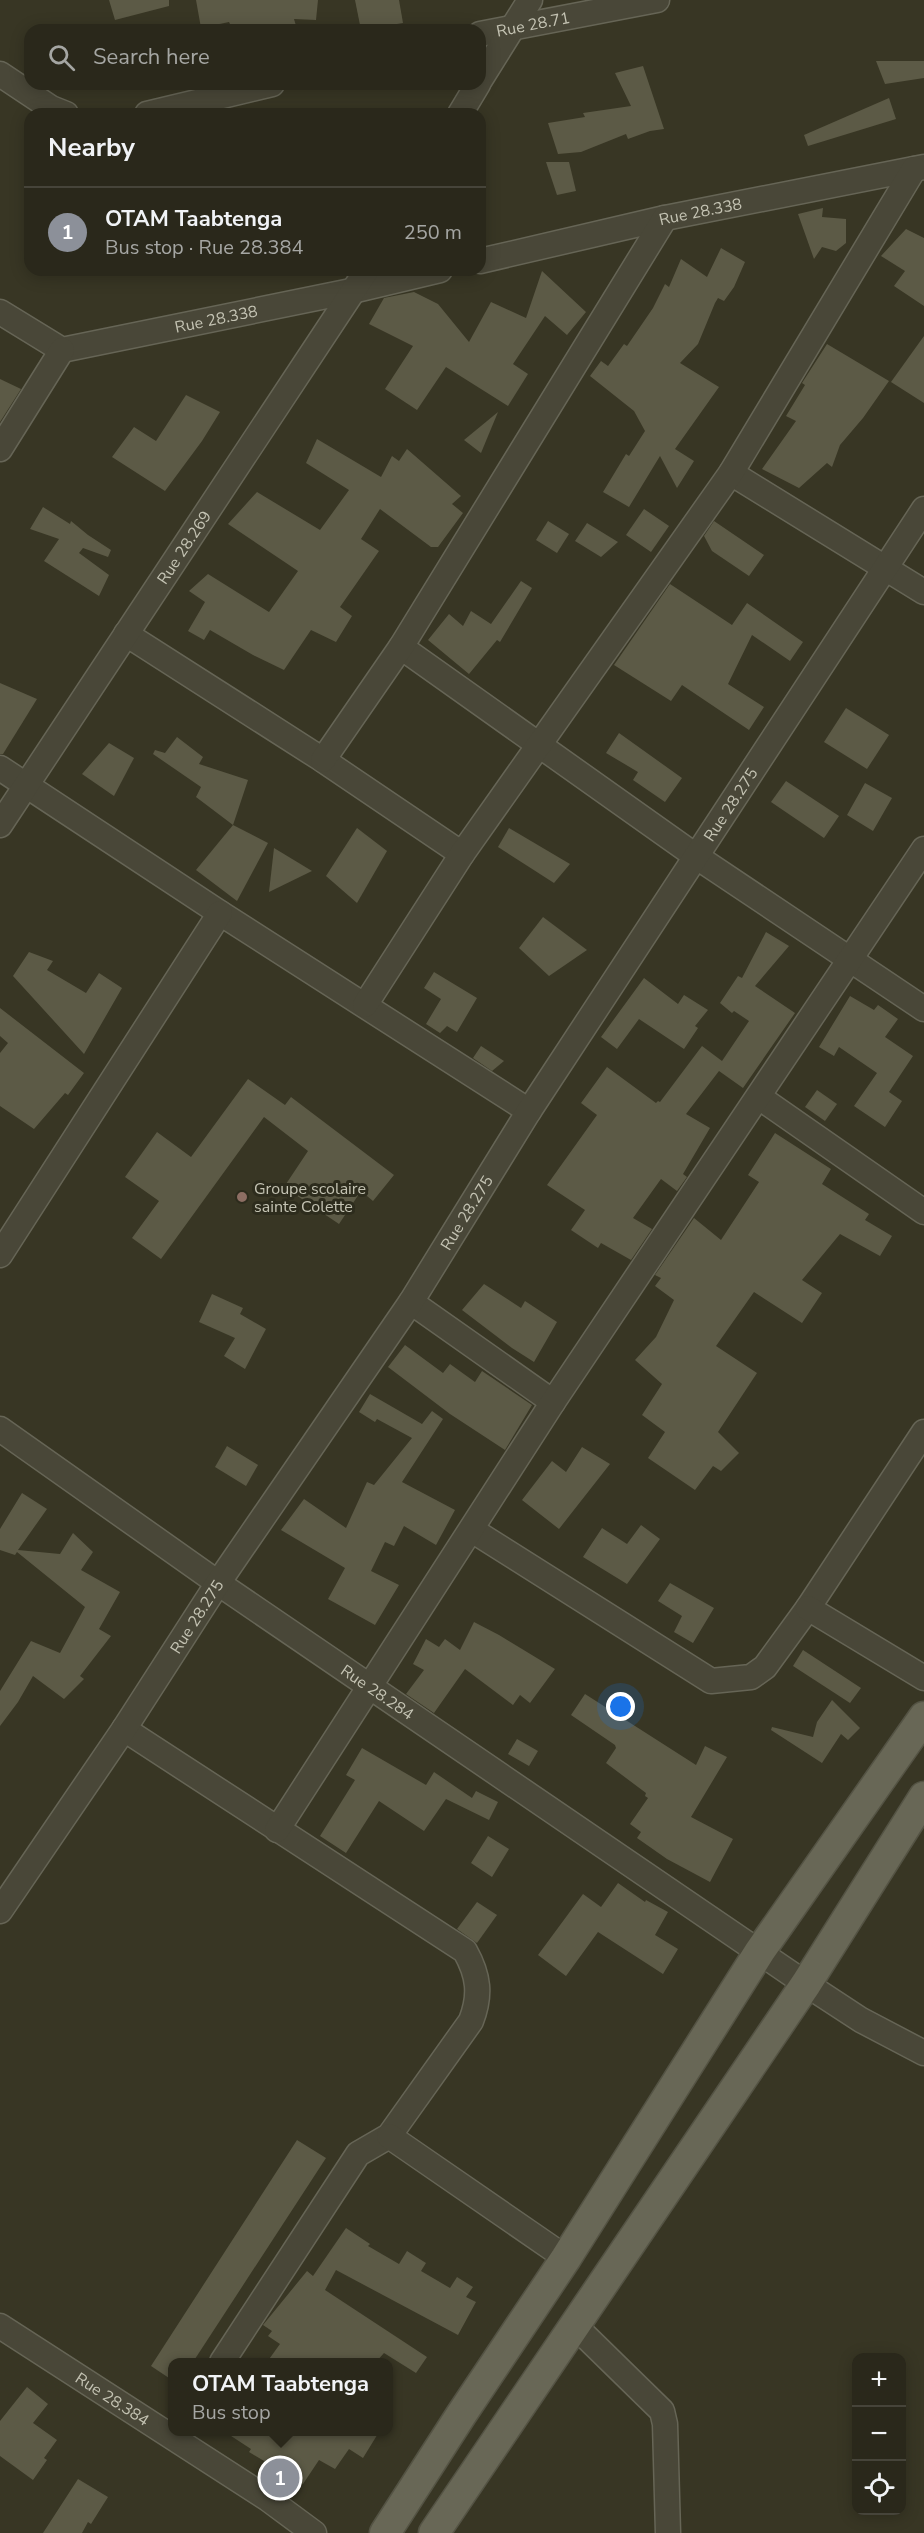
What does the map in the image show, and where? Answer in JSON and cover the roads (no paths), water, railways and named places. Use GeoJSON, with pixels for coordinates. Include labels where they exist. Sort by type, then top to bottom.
{"type":"FeatureCollection","features":[{"type":"Feature","properties":{"kind":"main road"},"geometry":{"type":"LineString","coordinates":[[386,2533],[461,2415],[566,2258],[760,1951],[924,1717]]}},
{"type":"Feature","properties":{"kind":"main road"},"geometry":{"type":"LineString","coordinates":[[434,2533],[806,1984],[924,1797]]}},
{"type":"Feature","properties":{"kind":"street"},"geometry":{"type":"LineString","coordinates":[[486,70],[530,0]]}},
{"type":"Feature","properties":{"kind":"street","name":"Rue 28.71"},"geometry":{"type":"LineString","coordinates":[[486,32],[657,0]]}},
{"type":"Feature","properties":{"kind":"street"},"geometry":{"type":"LineString","coordinates":[[0,74],[51,108]]}},
{"type":"Feature","properties":{"kind":"street"},"geometry":{"type":"LineString","coordinates":[[172,108],[247,90]]}},
{"type":"Feature","properties":{"kind":"street"},"geometry":{"type":"LineString","coordinates":[[464,108],[474,90]]}},
{"type":"Feature","properties":{"kind":"street"},"geometry":{"type":"LineString","coordinates":[[365,1005],[462,854],[542,745],[731,473],[919,168]]}},
{"type":"Feature","properties":{"kind":"street","name":"Rue 28.338"},"geometry":{"type":"LineString","coordinates":[[486,260],[665,218],[919,168]]}},
{"type":"Feature","properties":{"kind":"street"},"geometry":{"type":"LineString","coordinates":[[323,760],[401,647],[665,218]]}},
{"type":"Feature","properties":{"kind":"street","name":"Rue 28.338"},"geometry":{"type":"LineString","coordinates":[[62,350],[362,280],[393,276]]}},
{"type":"Feature","properties":{"kind":"street","name":"Rue 28.269"},"geometry":{"type":"LineString","coordinates":[[0,825],[362,280]]}},
{"type":"Feature","properties":{"kind":"street"},"geometry":{"type":"LineString","coordinates":[[0,312],[62,350],[0,449]]}},
{"type":"Feature","properties":{"kind":"street"},"geometry":{"type":"LineString","coordinates":[[731,473],[924,592]]}},
{"type":"Feature","properties":{"kind":"street","name":"Rue 28.275"},"geometry":{"type":"LineString","coordinates":[[0,1911],[124,1729],[218,1583],[411,1302],[530,1112],[924,509]]}},
{"type":"Feature","properties":{"kind":"street"},"geometry":{"type":"LineString","coordinates":[[126,634],[323,760],[462,854]]}},
{"type":"Feature","properties":{"kind":"street"},"geometry":{"type":"LineString","coordinates":[[401,647],[697,857],[924,1009]]}},
{"type":"Feature","properties":{"kind":"street"},"geometry":{"type":"LineString","coordinates":[[0,768],[220,913],[530,1112]]}},
{"type":"Feature","properties":{"kind":"street"},"geometry":{"type":"LineString","coordinates":[[278,1830],[368,1686],[472,1530],[553,1402],[924,849]]}},
{"type":"Feature","properties":{"kind":"street"},"geometry":{"type":"LineString","coordinates":[[0,1255],[220,913]]}},
{"type":"Feature","properties":{"kind":"street"},"geometry":{"type":"LineString","coordinates":[[759,1097],[924,1212]]}},
{"type":"Feature","properties":{"kind":"street"},"geometry":{"type":"LineString","coordinates":[[411,1302],[553,1402]]}},
{"type":"Feature","properties":{"kind":"street","name":"Rue 28.284"},"geometry":{"type":"LineString","coordinates":[[0,1429],[218,1583],[806,1984],[861,2020],[924,2053]]}},
{"type":"Feature","properties":{"kind":"street"},"geometry":{"type":"LineString","coordinates":[[472,1530],[711,1681],[751,1677],[765,1667],[808,1608],[924,1432]]}},
{"type":"Feature","properties":{"kind":"street"},"geometry":{"type":"LineString","coordinates":[[808,1608],[924,1678]]}},
{"type":"Feature","properties":{"kind":"street"},"geometry":{"type":"LineString","coordinates":[[124,1729],[465,1951],[474,1967],[478,1985],[477,2004],[471,2021],[389,2136],[358,2154],[225,2358]]}},
{"type":"Feature","properties":{"kind":"street"},"geometry":{"type":"LineString","coordinates":[[389,2136],[566,2258]]}},
{"type":"Feature","properties":{"kind":"street"},"geometry":{"type":"LineString","coordinates":[[574,2325],[662,2411],[665,2424],[668,2533]]}},
{"type":"Feature","properties":{"kind":"street","name":"Rue 28.384"},"geometry":{"type":"LineString","coordinates":[[0,2326],[168,2429]]}},
{"type":"Feature","properties":{"kind":"street","name":"Rue 28.384"},"geometry":{"type":"LineString","coordinates":[[179,2436],[314,2533]]}},
{"type":"Feature","properties":{"kind":"place","name":"Groupe scolaire sainte Colette"},"geometry":{"type":"Point","coordinates":[242,1197]}},
{"type":"Feature","properties":{"kind":"place","name":"OTAM Taabtenga"},"geometry":{"type":"Point","coordinates":[280,2478]}}]}
